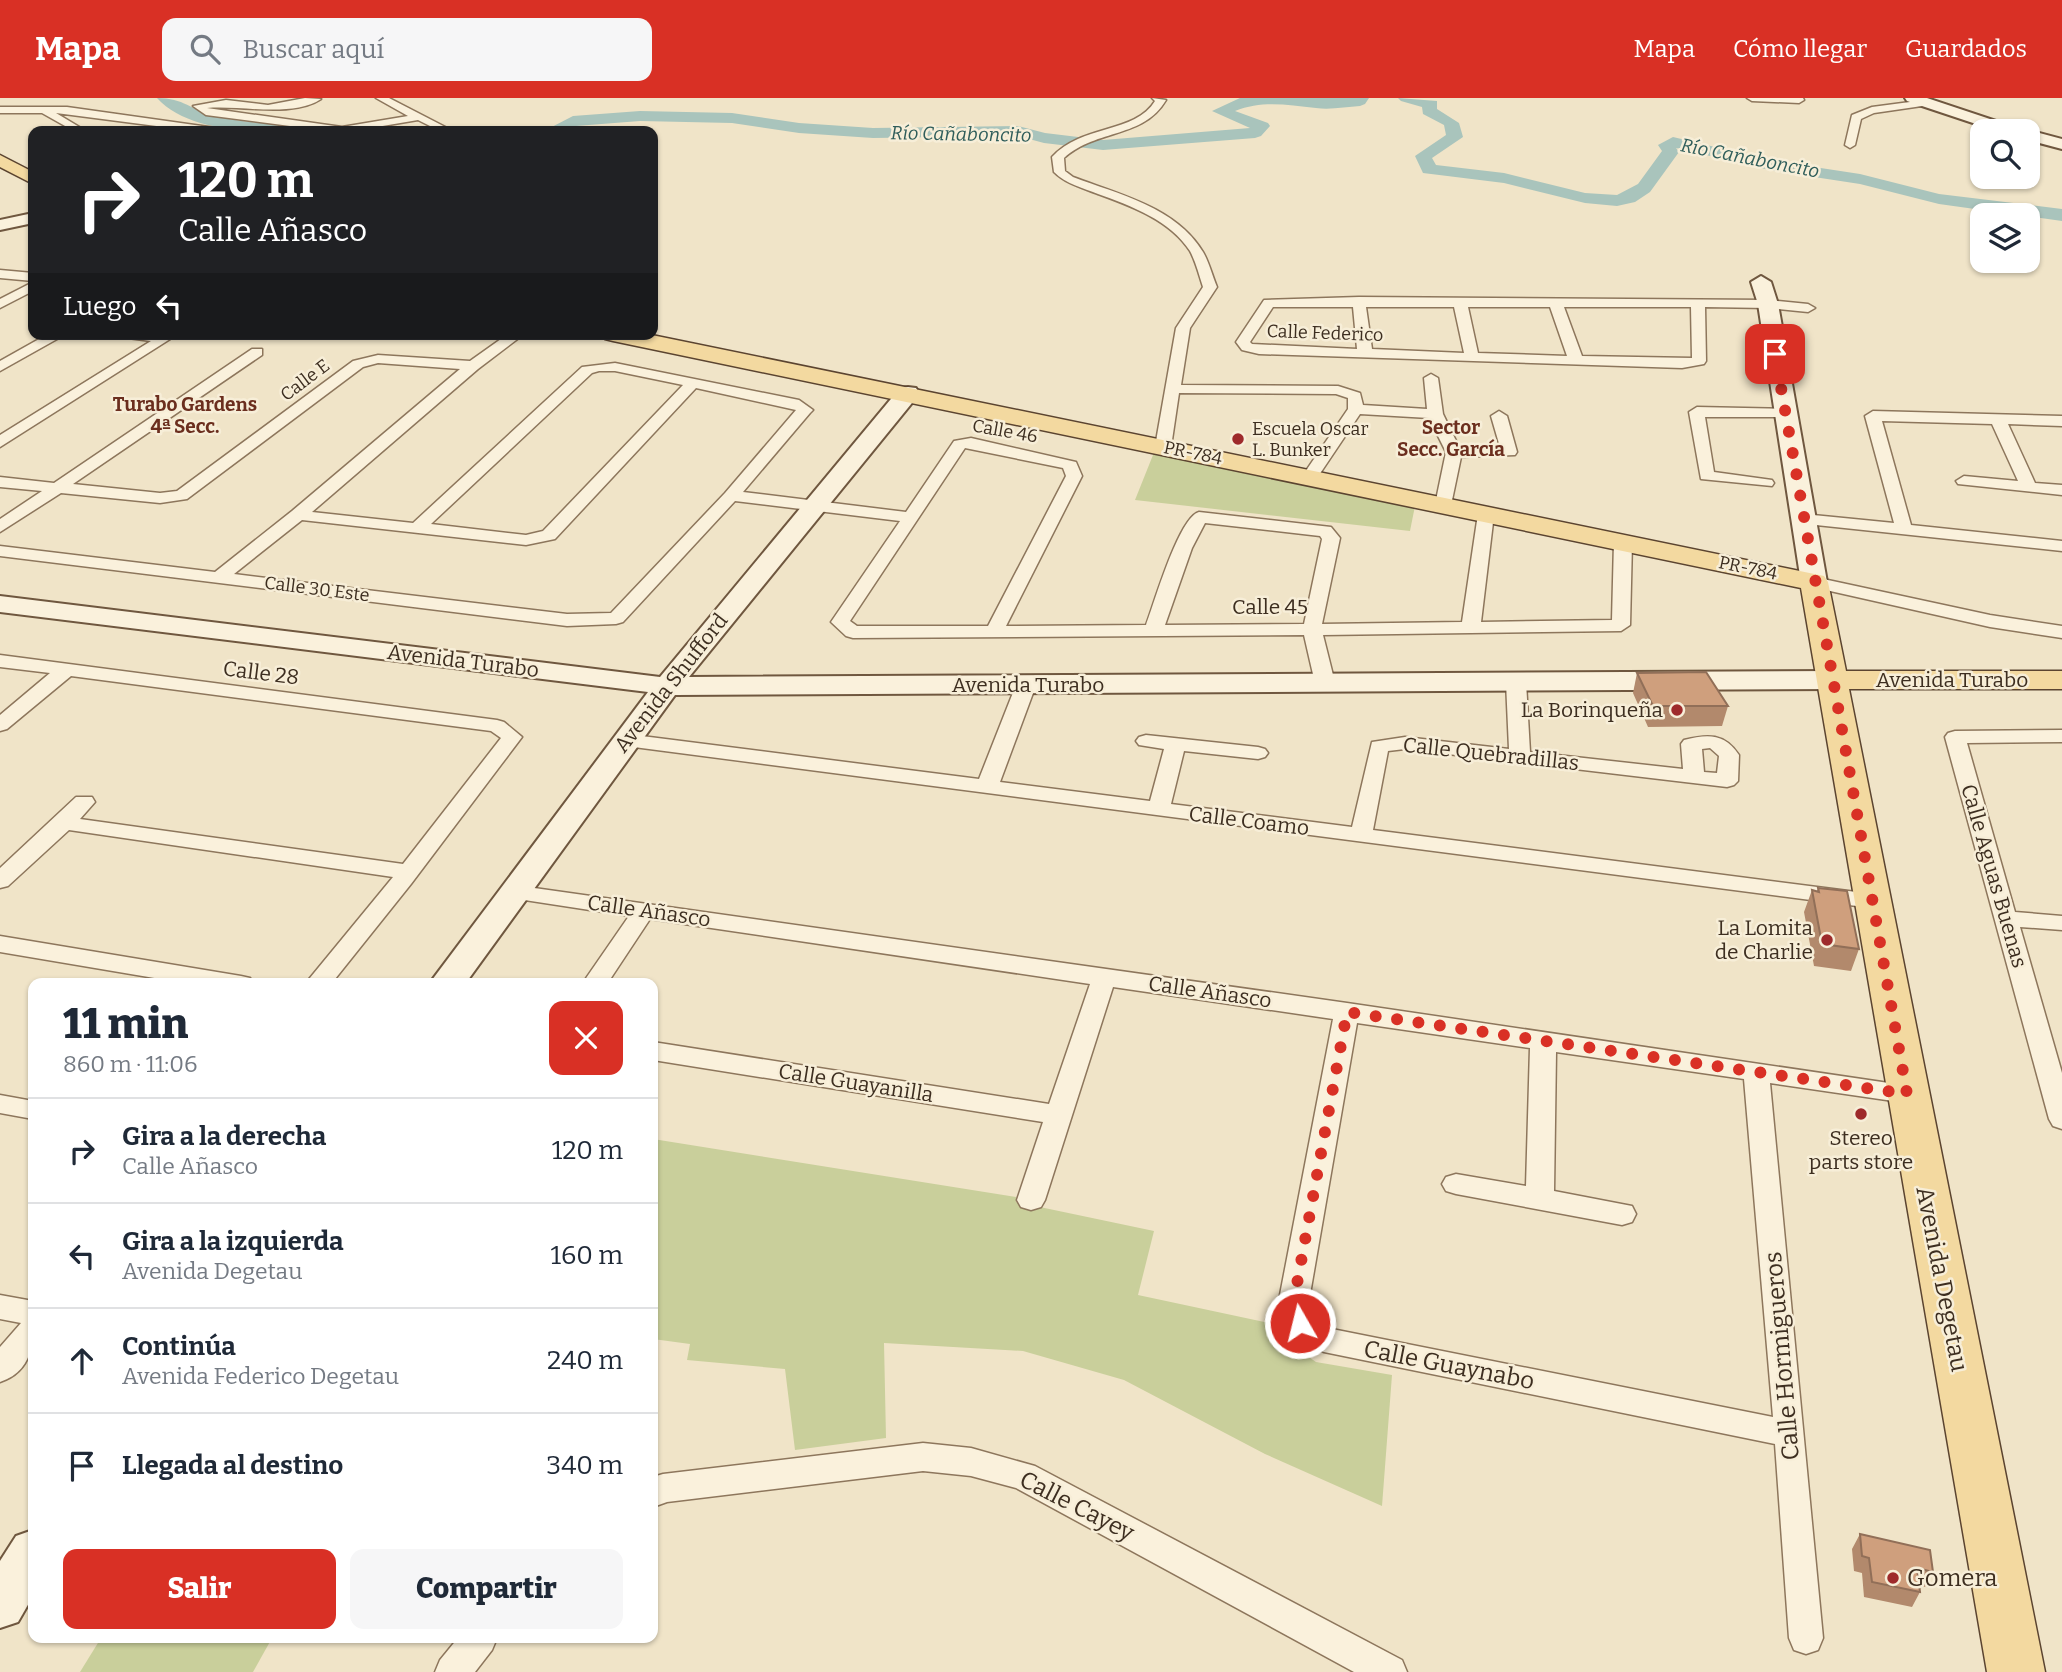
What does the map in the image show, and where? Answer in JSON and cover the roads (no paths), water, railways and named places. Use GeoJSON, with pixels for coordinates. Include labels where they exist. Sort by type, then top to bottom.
{"type":"FeatureCollection","features":[{"type":"Feature","properties":{"kind":"main road"},"geometry":{"type":"LineString","coordinates":[[0,160],[28,176]]}},
{"type":"Feature","properties":{"kind":"main road","name":"PR-784"},"geometry":{"type":"LineString","coordinates":[[643,340],[1814,582]]}},
{"type":"Feature","properties":{"kind":"main road","name":"Avenida Degetau"},"geometry":{"type":"LineString","coordinates":[[1814,582],[2016,1672]]}},
{"type":"Feature","properties":{"kind":"main road","name":"Avenida Turabo"},"geometry":{"type":"LineString","coordinates":[[1834,680],[2062,680]]}},
{"type":"Feature","properties":{"kind":"street"},"geometry":{"type":"LineString","coordinates":[[381,98],[437,126]]}},
{"type":"Feature","properties":{"kind":"street"},"geometry":{"type":"LineString","coordinates":[[1157,98],[1161,100],[1157,109],[1142,121],[1086,137],[1058,157],[1060,172],[1069,179],[1149,211],[1176,229],[1196,251],[1210,287],[1183,328],[1163,447]]}},
{"type":"Feature","properties":{"kind":"street"},"geometry":{"type":"LineString","coordinates":[[1752,98],[1798,99],[1795,110],[1785,113]]}},
{"type":"Feature","properties":{"kind":"street"},"geometry":{"type":"LineString","coordinates":[[1899,98],[1973,119]]}},
{"type":"Feature","properties":{"kind":"street"},"geometry":{"type":"LineString","coordinates":[[295,126],[206,112],[198,106],[226,103],[268,107],[316,99]]}},
{"type":"Feature","properties":{"kind":"street"},"geometry":{"type":"LineString","coordinates":[[1850,145],[1856,117],[1872,110],[1917,102],[1970,122]]}},
{"type":"Feature","properties":{"kind":"street"},"geometry":{"type":"LineString","coordinates":[[0,110],[40,109],[176,126]]}},
{"type":"Feature","properties":{"kind":"street"},"geometry":{"type":"LineString","coordinates":[[40,109],[72,126]]}},
{"type":"Feature","properties":{"kind":"street"},"geometry":{"type":"LineString","coordinates":[[365,126],[418,117]]}},
{"type":"Feature","properties":{"kind":"street"},"geometry":{"type":"LineString","coordinates":[[2040,138],[2062,144]]}},
{"type":"Feature","properties":{"kind":"street"},"geometry":{"type":"LineString","coordinates":[[2040,144],[2062,150]]}},
{"type":"Feature","properties":{"kind":"street"},"geometry":{"type":"LineString","coordinates":[[0,226],[28,219]]}},
{"type":"Feature","properties":{"kind":"street"},"geometry":{"type":"LineString","coordinates":[[0,274],[28,277]]}},
{"type":"Feature","properties":{"kind":"street"},"geometry":{"type":"LineString","coordinates":[[1761,282],[1768,304],[1814,582],[1990,621],[2062,632]]}},
{"type":"Feature","properties":{"kind":"street"},"geometry":{"type":"LineString","coordinates":[[0,304],[28,289]]}},
{"type":"Feature","properties":{"kind":"street"},"geometry":{"type":"LineString","coordinates":[[1359,301],[1365,354]]}},
{"type":"Feature","properties":{"kind":"street"},"geometry":{"type":"LineString","coordinates":[[1460,302],[1472,357]]}},
{"type":"Feature","properties":{"kind":"street"},"geometry":{"type":"LineString","coordinates":[[1555,302],[1576,360]]}},
{"type":"Feature","properties":{"kind":"street","name":"Calle Federico"},"geometry":{"type":"LineString","coordinates":[[1698,303],[1699,361],[1682,364],[1259,350],[1247,347],[1243,342],[1269,303],[1698,303],[1768,304],[1808,309]]}},
{"type":"Feature","properties":{"kind":"street"},"geometry":{"type":"LineString","coordinates":[[0,368],[49,340]]}},
{"type":"Feature","properties":{"kind":"street"},"geometry":{"type":"LineString","coordinates":[[0,442],[162,340]]}},
{"type":"Feature","properties":{"kind":"street"},"geometry":{"type":"LineString","coordinates":[[219,577],[298,515],[473,366],[509,340]]}},
{"type":"Feature","properties":{"kind":"street"},"geometry":{"type":"LineString","coordinates":[[239,350],[275,354]]}},
{"type":"Feature","properties":{"kind":"street"},"geometry":{"type":"LineString","coordinates":[[0,527],[257,352]]}},
{"type":"Feature","properties":{"kind":"street","name":"Calle E"},"geometry":{"type":"LineString","coordinates":[[57,488],[160,498],[181,496],[358,364],[378,359],[473,366]]}},
{"type":"Feature","properties":{"kind":"street"},"geometry":{"type":"LineString","coordinates":[[417,528],[587,370],[599,367],[615,367],[799,405],[805,410],[731,496]]}},
{"type":"Feature","properties":{"kind":"street"},"geometry":{"type":"LineString","coordinates":[[1431,378],[1434,414],[1454,452],[1443,505]]}},
{"type":"Feature","properties":{"kind":"street"},"geometry":{"type":"LineString","coordinates":[[298,515],[526,540],[549,536],[693,383]]}},
{"type":"Feature","properties":{"kind":"street"},"geometry":{"type":"LineString","coordinates":[[1172,389],[1338,390],[1356,403],[1434,414]]}},
{"type":"Feature","properties":{"kind":"street","name":"Avenida Shufford"},"geometry":{"type":"LineString","coordinates":[[450,978],[667,686],[908,393]]}},
{"type":"Feature","properties":{"kind":"street"},"geometry":{"type":"LineString","coordinates":[[1309,478],[1356,403]]}},
{"type":"Feature","properties":{"kind":"street"},"geometry":{"type":"LineString","coordinates":[[1766,483],[1707,476],[1697,412],[1784,412]]}},
{"type":"Feature","properties":{"kind":"street"},"geometry":{"type":"LineString","coordinates":[[1454,452],[1509,452],[1499,416]]}},
{"type":"Feature","properties":{"kind":"street"},"geometry":{"type":"LineString","coordinates":[[1904,529],[1873,416],[2062,421]]}},
{"type":"Feature","properties":{"kind":"street"},"geometry":{"type":"LineString","coordinates":[[1998,420],[2028,486]]}},
{"type":"Feature","properties":{"kind":"street","name":"Calle 46"},"geometry":{"type":"LineString","coordinates":[[840,622],[960,444],[971,443],[1070,466],[1074,475],[994,632]]}},
{"type":"Feature","properties":{"kind":"street"},"geometry":{"type":"LineString","coordinates":[[1965,481],[2062,490]]}},
{"type":"Feature","properties":{"kind":"street"},"geometry":{"type":"LineString","coordinates":[[0,482],[57,488]]}},
{"type":"Feature","properties":{"kind":"street"},"geometry":{"type":"LineString","coordinates":[[731,496],[909,517]]}},
{"type":"Feature","properties":{"kind":"street","name":"Calle 30 Este"},"geometry":{"type":"LineString","coordinates":[[0,551],[567,620],[616,618],[731,496]]}},
{"type":"Feature","properties":{"kind":"street"},"geometry":{"type":"LineString","coordinates":[[1471,628],[1486,514]]}},
{"type":"Feature","properties":{"kind":"street"},"geometry":{"type":"LineString","coordinates":[[1154,630],[1183,548],[1199,517],[1325,531],[1331,538],[1312,630],[1325,683]]}},
{"type":"Feature","properties":{"kind":"street"},"geometry":{"type":"LineString","coordinates":[[1803,519],[2062,546]]}},
{"type":"Feature","properties":{"kind":"street","name":"Calle 45"},"geometry":{"type":"LineString","coordinates":[[840,622],[853,632],[1312,630],[1621,625],[1623,542]]}},
{"type":"Feature","properties":{"kind":"street","name":"Avenida Turabo"},"geometry":{"type":"LineString","coordinates":[[0,604],[667,686],[1834,680]]}},
{"type":"Feature","properties":{"kind":"street","name":"Calle 28"},"geometry":{"type":"LineString","coordinates":[[0,661],[497,726],[512,737],[408,872]]}},
{"type":"Feature","properties":{"kind":"street"},"geometry":{"type":"LineString","coordinates":[[0,725],[66,670]]}},
{"type":"Feature","properties":{"kind":"street"},"geometry":{"type":"LineString","coordinates":[[1516,682],[1520,756]]}},
{"type":"Feature","properties":{"kind":"street"},"geometry":{"type":"LineString","coordinates":[[987,787],[1026,685]]}},
{"type":"Feature","properties":{"kind":"street","name":"Calle Aguas Buenas"},"geometry":{"type":"LineString","coordinates":[[2062,736],[1955,737],[2062,1115]]}},
{"type":"Feature","properties":{"kind":"street","name":"Calle Coamo"},"geometry":{"type":"LineString","coordinates":[[626,740],[1872,901]]}},
{"type":"Feature","properties":{"kind":"street"},"geometry":{"type":"LineString","coordinates":[[1146,741],[1258,753]]}},
{"type":"Feature","properties":{"kind":"street","name":"Calle Quebradillas"},"geometry":{"type":"LineString","coordinates":[[1362,835],[1379,746],[1405,743],[1694,777]]}},
{"type":"Feature","properties":{"kind":"street"},"geometry":{"type":"LineString","coordinates":[[1159,809],[1175,745]]}},
{"type":"Feature","properties":{"kind":"street"},"geometry":{"type":"LineString","coordinates":[[0,881],[65,823],[83,802]]}},
{"type":"Feature","properties":{"kind":"street"},"geometry":{"type":"LineString","coordinates":[[65,823],[408,872]]}},
{"type":"Feature","properties":{"kind":"street"},"geometry":{"type":"LineString","coordinates":[[322,978],[408,872]]}},
{"type":"Feature","properties":{"kind":"street","name":"Calle Añasco"},"geometry":{"type":"LineString","coordinates":[[513,892],[1907,1094]]}},
{"type":"Feature","properties":{"kind":"street"},"geometry":{"type":"LineString","coordinates":[[598,978],[644,911]]}},
{"type":"Feature","properties":{"kind":"street"},"geometry":{"type":"LineString","coordinates":[[2005,918],[2062,923]]}},
{"type":"Feature","properties":{"kind":"street"},"geometry":{"type":"LineString","coordinates":[[0,944],[205,978]]}},
{"type":"Feature","properties":{"kind":"street"},"geometry":{"type":"LineString","coordinates":[[1031,1200],[1104,977]]}},
{"type":"Feature","properties":{"kind":"street","name":"Calle Guaynabo"},"geometry":{"type":"LineString","coordinates":[[1347,1012],[1294,1300],[1300,1323],[1324,1340],[1790,1434]]}},
{"type":"Feature","properties":{"kind":"street"},"geometry":{"type":"LineString","coordinates":[[1540,1199],[1544,1042]]}},
{"type":"Feature","properties":{"kind":"street","name":"Calle Guayanilla"},"geometry":{"type":"LineString","coordinates":[[658,1052],[1058,1115]]}},
{"type":"Feature","properties":{"kind":"street","name":"Calle Hormigueros"},"geometry":{"type":"LineString","coordinates":[[1756,1074],[1806,1638]]}},
{"type":"Feature","properties":{"kind":"street"},"geometry":{"type":"LineString","coordinates":[[0,1104],[28,1109]]}},
{"type":"Feature","properties":{"kind":"street"},"geometry":{"type":"LineString","coordinates":[[1456,1184],[1622,1214]]}},
{"type":"Feature","properties":{"kind":"street"},"geometry":{"type":"LineString","coordinates":[[0,1307],[28,1312]]}},
{"type":"Feature","properties":{"kind":"street"},"geometry":{"type":"LineString","coordinates":[[0,1369],[28,1335]]}},
{"type":"Feature","properties":{"kind":"street","name":"Calle Cayey"},"geometry":{"type":"LineString","coordinates":[[658,1490],[923,1457],[971,1462],[1024,1475],[1389,1672]]}},
{"type":"Feature","properties":{"kind":"street"},"geometry":{"type":"LineString","coordinates":[[0,1605],[28,1560]]}},
{"type":"Feature","properties":{"kind":"street"},"geometry":{"type":"LineString","coordinates":[[453,1672],[476,1643]]}},
{"type":"Feature","properties":{"kind":"waterway","name":"Río Cañaboncito"},"geometry":{"type":"LineString","coordinates":[[165,98],[194,115],[216,122],[253,126]]}},
{"type":"Feature","properties":{"kind":"waterway","name":"Río Cañaboncito"},"geometry":{"type":"LineString","coordinates":[[562,126],[573,121],[640,116],[732,118],[799,128],[873,133],[1018,131],[1044,138],[1103,145],[1255,133],[1262,126],[1220,111],[1243,102],[1279,98],[1319,104],[1360,101],[1361,98]]}},
{"type":"Feature","properties":{"kind":"waterway","name":"Río Cañaboncito"},"geometry":{"type":"LineString","coordinates":[[1406,98],[1431,104],[1429,111],[1451,123],[1455,137],[1423,156],[1429,169],[1517,180],[1585,198],[1617,201],[1638,193],[1671,152],[1666,145],[1673,142],[1774,166],[1860,179],[1939,199],[2062,215]]}},
{"type":"Feature","properties":{"kind":"place","name":"Escuela Oscar L. Bunker"},"geometry":{"type":"Point","coordinates":[1238,439]}},
{"type":"Feature","properties":{"kind":"place","name":"La Borinqueña"},"geometry":{"type":"Point","coordinates":[1677,710]}},
{"type":"Feature","properties":{"kind":"place","name":"La Lomita de Charlie"},"geometry":{"type":"Point","coordinates":[1827,940]}},
{"type":"Feature","properties":{"kind":"place","name":"Stereo parts store"},"geometry":{"type":"Point","coordinates":[1861,1114]}},
{"type":"Feature","properties":{"kind":"place","name":"Gomera"},"geometry":{"type":"Point","coordinates":[1893,1578]}},
{"type":"Feature","properties":{"kind":"district","name":"Turabo Gardens 4ª Secc."},"geometry":{"type":"Point","coordinates":[185,415]}},
{"type":"Feature","properties":{"kind":"district","name":"Sector Secc. García"},"geometry":{"type":"Point","coordinates":[1451,438]}}]}
